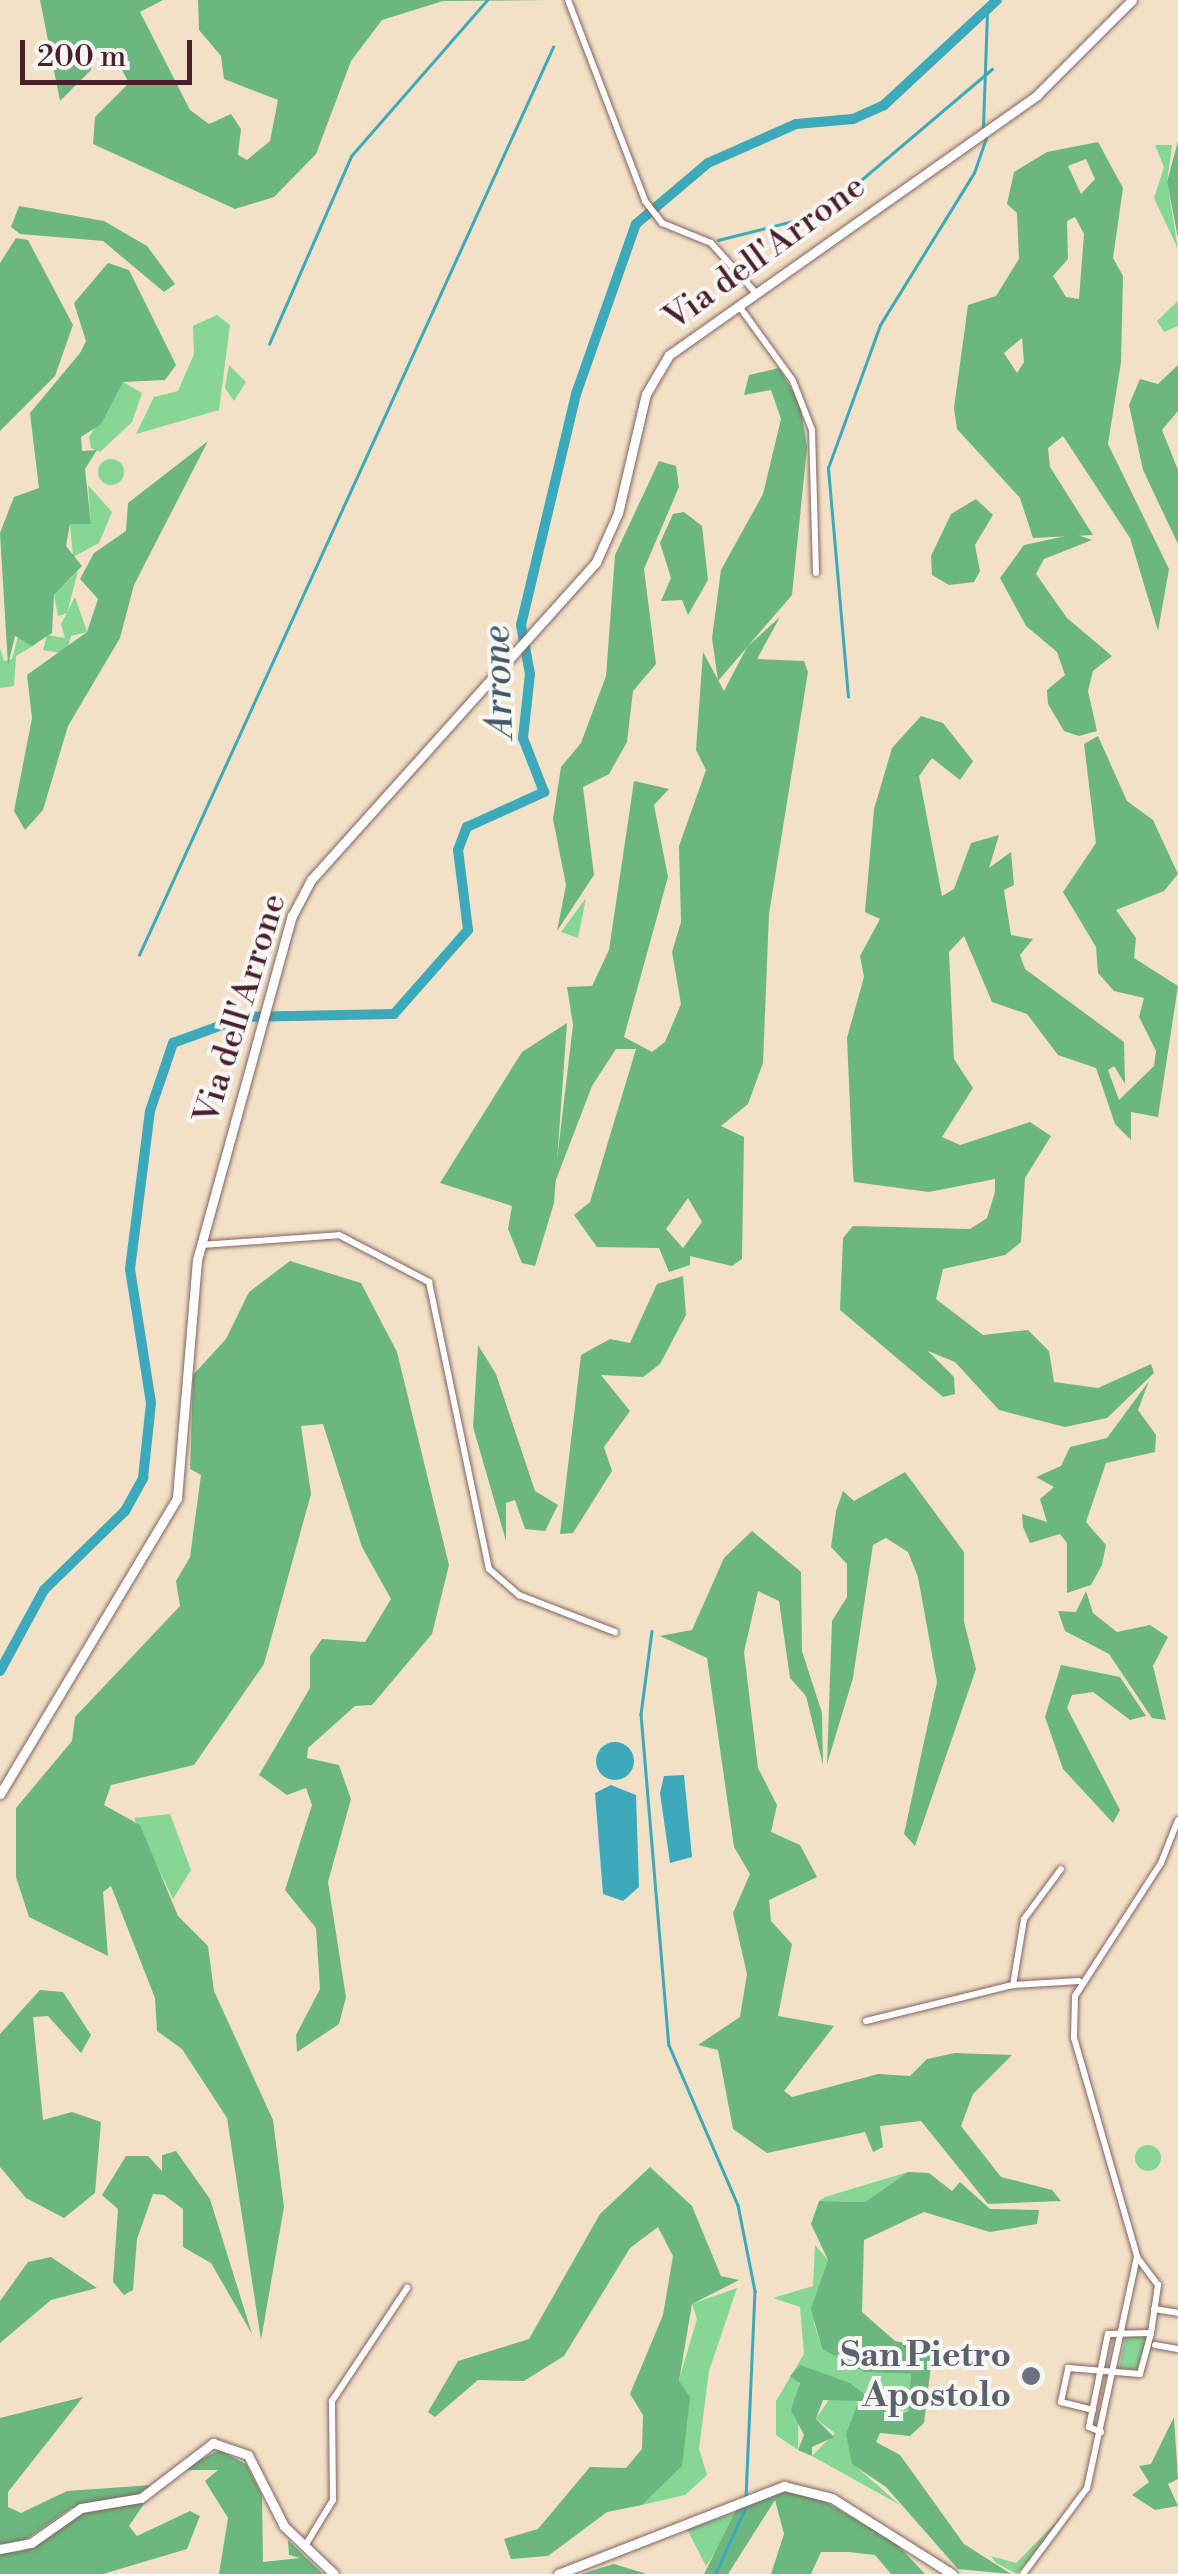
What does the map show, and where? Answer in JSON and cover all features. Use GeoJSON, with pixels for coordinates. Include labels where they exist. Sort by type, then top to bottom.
{"type":"FeatureCollection","features":[{"type":"Feature","properties":{"kind":"street"},"geometry":{"type":"LineString","coordinates":[[568,0],[645,201],[656,216],[711,243],[755,292]]}},
{"type":"Feature","properties":{"kind":"street","name":"Via dell'Arrone"},"geometry":{"type":"LineString","coordinates":[[0,1794],[174,1505],[201,1245],[267,1003],[311,880],[517,651],[608,540],[660,366],[738,304],[977,138],[1071,66],[1132,0]]}},
{"type":"Feature","properties":{"kind":"street"},"geometry":{"type":"LineString","coordinates":[[738,304],[793,380],[812,430],[816,573]]}},
{"type":"Feature","properties":{"kind":"street"},"geometry":{"type":"LineString","coordinates":[[201,1245],[340,1235],[429,1282],[489,1569],[519,1595],[615,1632]]}},
{"type":"Feature","properties":{"kind":"street"},"geometry":{"type":"LineString","coordinates":[[1093,2410],[1061,2402],[1068,2368],[1143,2372],[1154,2344],[1151,2334],[1156,2278],[1136,2256],[1074,2038],[1079,1981],[1156,1872],[1178,1820]]}},
{"type":"Feature","properties":{"kind":"street"},"geometry":{"type":"LineString","coordinates":[[1013,1985],[1024,1919],[1061,1869]]}},
{"type":"Feature","properties":{"kind":"street"},"geometry":{"type":"LineString","coordinates":[[866,2021],[1013,1985],[1079,1981]]}},
{"type":"Feature","properties":{"kind":"street"},"geometry":{"type":"LineString","coordinates":[[1023,2574],[1082,2498],[1101,2432],[1136,2256]]}},
{"type":"Feature","properties":{"kind":"street"},"geometry":{"type":"LineString","coordinates":[[305,2547],[333,2500],[332,2402],[407,2288]]}},
{"type":"Feature","properties":{"kind":"street"},"geometry":{"type":"LineString","coordinates":[[1154,2309],[1178,2313]]}},
{"type":"Feature","properties":{"kind":"street"},"geometry":{"type":"LineString","coordinates":[[1101,2432],[1090,2427],[1108,2334],[1122,2329],[1151,2334]]}},
{"type":"Feature","properties":{"kind":"street"},"geometry":{"type":"LineString","coordinates":[[1154,2344],[1178,2349]]}},
{"type":"Feature","properties":{"kind":"street"},"geometry":{"type":"LineString","coordinates":[[0,2549],[31,2543],[76,2510],[141,2498],[208,2443],[248,2456],[305,2547],[334,2574]]}},
{"type":"Feature","properties":{"kind":"street"},"geometry":{"type":"LineString","coordinates":[[558,2574],[784,2486],[832,2498],[952,2574]]}},
{"type":"Feature","properties":{"kind":"green space"},"geometry":{"type":"Polygon","coordinates":[[[40,0],[163,0],[140,12],[190,110],[209,124],[231,114],[241,129],[238,155],[247,160],[270,141],[278,100],[224,79],[221,56],[199,30],[198,0],[551,0],[443,1],[382,20],[351,61],[316,154],[274,197],[235,209],[93,144],[95,117],[129,83],[110,48],[95,50],[91,70],[60,101],[40,0]]]}},
{"type":"Feature","properties":{"kind":"green space"},"geometry":{"type":"Polygon","coordinates":[[[1178,141],[1178,238],[1167,182],[1178,141]]]}},
{"type":"Feature","properties":{"kind":"green space"},"geometry":{"type":"Polygon","coordinates":[[[1098,142],[1123,188],[1113,258],[1123,276],[1121,362],[1108,444],[1169,569],[1158,631],[1130,538],[1063,436],[1048,448],[1050,467],[1093,535],[1033,538],[1020,498],[957,429],[954,408],[968,305],[996,296],[1019,259],[1017,213],[1007,204],[1014,172],[1047,152],[1098,142]],[[1086,159],[1068,166],[1081,194],[1095,179],[1086,159]],[[1075,217],[1067,221],[1068,259],[1053,276],[1066,297],[1079,299],[1084,234],[1075,217]],[[1022,338],[1004,353],[1017,373],[1024,362],[1022,338]]]}},
{"type":"Feature","properties":{"kind":"green space"},"geometry":{"type":"Polygon","coordinates":[[[1155,145],[1172,145],[1167,182],[1178,249],[1154,198],[1164,167],[1155,145]]]}},
{"type":"Feature","properties":{"kind":"green space"},"geometry":{"type":"Polygon","coordinates":[[[19,206],[104,221],[147,246],[175,284],[164,292],[103,241],[20,234],[11,227],[19,206]]]}},
{"type":"Feature","properties":{"kind":"green space"},"geometry":{"type":"Polygon","coordinates":[[[16,238],[28,240],[73,325],[55,376],[0,431],[0,263],[16,238]]]}},
{"type":"Feature","properties":{"kind":"green space"},"geometry":{"type":"Polygon","coordinates":[[[108,263],[129,270],[176,365],[165,380],[123,382],[101,424],[81,437],[82,451],[97,450],[85,469],[91,524],[70,524],[66,546],[82,566],[54,595],[52,633],[32,646],[15,636],[8,665],[0,533],[14,497],[39,488],[30,413],[80,353],[86,341],[74,303],[108,263]]]}},
{"type":"Feature","properties":{"kind":"green space"},"geometry":{"type":"Polygon","coordinates":[[[1178,301],[1178,326],[1164,332],[1157,321],[1178,301]]]}},
{"type":"Feature","properties":{"kind":"green space"},"geometry":{"type":"Polygon","coordinates":[[[217,315],[230,325],[219,410],[136,434],[154,397],[178,391],[194,354],[193,326],[217,315]]]}},
{"type":"Feature","properties":{"kind":"green space"},"geometry":{"type":"Polygon","coordinates":[[[229,365],[246,382],[234,401],[225,388],[229,365]]]}},
{"type":"Feature","properties":{"kind":"green space"},"geometry":{"type":"Polygon","coordinates":[[[1178,365],[1178,411],[1162,430],[1178,470],[1178,544],[1143,470],[1129,405],[1140,379],[1158,384],[1178,365]]]}},
{"type":"Feature","properties":{"kind":"green space"},"geometry":{"type":"Polygon","coordinates":[[[779,368],[800,403],[807,447],[792,595],[718,681],[712,638],[721,570],[763,494],[781,419],[771,390],[744,395],[749,375],[779,368]]]}},
{"type":"Feature","properties":{"kind":"green space"},"geometry":{"type":"Polygon","coordinates":[[[123,382],[142,393],[132,422],[100,452],[91,448],[89,437],[123,382]]]}},
{"type":"Feature","properties":{"kind":"green space"},"geometry":{"type":"Polygon","coordinates":[[[208,441],[134,585],[120,638],[68,726],[43,810],[25,830],[14,811],[32,718],[27,675],[87,632],[98,599],[80,579],[94,553],[126,531],[128,503],[208,441]]]}},
{"type":"Feature","properties":{"kind":"green space"},"geometry":{"type":"Polygon","coordinates":[[[111,459],[120,463],[124,472],[120,481],[111,485],[102,481],[98,472],[102,463],[111,459]]]}},
{"type":"Feature","properties":{"kind":"green space"},"geometry":{"type":"Polygon","coordinates":[[[659,461],[676,466],[679,487],[644,569],[656,664],[633,691],[627,742],[609,774],[583,787],[594,875],[557,931],[566,885],[553,819],[561,767],[581,743],[606,676],[615,555],[659,461]]]}},
{"type":"Feature","properties":{"kind":"green space"},"geometry":{"type":"Polygon","coordinates":[[[88,485],[112,512],[99,543],[73,557],[70,524],[91,524],[88,485]]]}},
{"type":"Feature","properties":{"kind":"green space"},"geometry":{"type":"Polygon","coordinates":[[[976,499],[993,515],[975,545],[980,571],[974,582],[949,585],[932,575],[931,556],[951,514],[976,499]]]}},
{"type":"Feature","properties":{"kind":"green space"},"geometry":{"type":"Polygon","coordinates":[[[684,512],[702,526],[708,580],[688,615],[682,600],[661,601],[671,578],[660,543],[673,514],[684,512]]]}},
{"type":"Feature","properties":{"kind":"green space"},"geometry":{"type":"Polygon","coordinates":[[[1075,534],[1092,540],[1044,559],[1036,574],[1067,618],[1112,656],[1093,671],[1088,691],[1097,731],[1079,736],[1064,731],[1048,704],[1047,690],[1065,675],[1057,652],[1026,626],[1000,578],[1024,545],[1075,534]]]}},
{"type":"Feature","properties":{"kind":"green space"},"geometry":{"type":"Polygon","coordinates":[[[78,571],[67,613],[58,616],[54,595],[78,571]]]}},
{"type":"Feature","properties":{"kind":"green space"},"geometry":{"type":"Polygon","coordinates":[[[75,597],[87,632],[71,636],[66,654],[43,650],[47,635],[65,638],[61,624],[75,597]]]}},
{"type":"Feature","properties":{"kind":"green space"},"geometry":{"type":"Polygon","coordinates":[[[780,617],[757,659],[804,661],[808,672],[769,914],[763,1063],[748,1104],[721,1126],[744,1137],[742,1259],[732,1266],[690,1256],[690,1265],[669,1272],[659,1248],[597,1247],[574,1215],[590,1202],[636,1049],[616,1049],[592,1086],[554,1185],[573,1025],[567,987],[592,986],[609,950],[634,781],[669,789],[654,805],[668,877],[624,1037],[652,1052],[665,1042],[681,1004],[672,952],[681,922],[679,846],[706,770],[696,750],[703,652],[724,691],[747,647],[780,617]],[[688,1198],[666,1229],[683,1248],[702,1222],[688,1198]]]}},
{"type":"Feature","properties":{"kind":"green space"},"geometry":{"type":"Polygon","coordinates":[[[19,633],[36,644],[16,656],[14,686],[0,688],[0,648],[4,661],[12,659],[19,633]]]}},
{"type":"Feature","properties":{"kind":"green space"},"geometry":{"type":"Polygon","coordinates":[[[921,716],[943,723],[973,761],[960,780],[932,758],[919,776],[942,896],[954,889],[971,843],[999,835],[989,868],[1011,852],[1014,885],[1004,890],[1011,935],[1033,939],[1020,955],[1025,969],[1124,1042],[1125,1084],[1114,1066],[1108,1070],[1119,1100],[1154,1066],[1156,1051],[1139,1017],[1144,998],[1114,991],[1098,973],[1096,947],[1063,892],[1096,843],[1084,744],[1098,736],[1127,801],[1153,820],[1178,874],[1164,891],[1116,910],[1136,938],[1134,958],[1178,986],[1158,1117],[1131,1112],[1131,1140],[1115,1124],[1096,1068],[1058,1055],[1027,1014],[992,1002],[964,936],[949,952],[954,1059],[973,1088],[942,1137],[960,1145],[1030,1122],[1051,1136],[1025,1178],[1021,1242],[1005,1255],[943,1269],[936,1299],[983,1335],[1028,1330],[1049,1351],[1054,1382],[1098,1388],[1151,1364],[1154,1373],[1107,1418],[1065,1427],[999,1410],[955,1362],[928,1351],[954,1377],[955,1394],[943,1397],[840,1310],[843,1238],[853,1226],[970,1229],[987,1218],[995,1192],[995,1179],[929,1192],[854,1182],[847,1038],[864,977],[860,956],[880,919],[865,912],[874,809],[892,748],[921,716]]]}},
{"type":"Feature","properties":{"kind":"green space"},"geometry":{"type":"Polygon","coordinates":[[[586,898],[578,938],[561,932],[586,898]]]}},
{"type":"Feature","properties":{"kind":"green space"},"geometry":{"type":"Polygon","coordinates":[[[567,1023],[554,1203],[535,1266],[522,1263],[508,1229],[512,1206],[440,1183],[522,1052],[567,1023]]]}},
{"type":"Feature","properties":{"kind":"green space"},"geometry":{"type":"Polygon","coordinates":[[[290,1261],[361,1283],[397,1352],[449,1565],[432,1634],[372,1705],[355,1706],[308,1748],[307,1758],[339,1765],[351,1799],[328,1882],[346,1997],[339,2024],[297,2052],[296,2035],[320,1989],[316,1928],[285,1890],[312,1805],[306,1788],[287,1795],[259,1775],[310,1688],[310,1656],[322,1639],[365,1642],[391,1599],[362,1547],[323,1424],[301,1426],[311,1494],[264,1664],[194,1765],[111,1785],[104,1805],[140,1825],[178,1916],[208,1946],[214,1991],[273,2120],[284,2207],[261,2340],[227,2118],[182,2049],[157,2031],[155,1998],[111,1886],[103,1892],[108,1956],[29,1917],[16,1877],[16,1808],[72,1741],[75,1717],[180,1606],[176,1581],[190,1557],[201,1475],[190,1469],[193,1375],[226,1339],[249,1292],[290,1261]]]}},
{"type":"Feature","properties":{"kind":"green space"},"geometry":{"type":"Polygon","coordinates":[[[683,1276],[686,1315],[660,1364],[643,1377],[601,1375],[630,1411],[604,1447],[612,1471],[573,1533],[560,1534],[581,1355],[610,1339],[630,1343],[657,1284],[683,1276]]]}},
{"type":"Feature","properties":{"kind":"green space"},"geometry":{"type":"Polygon","coordinates":[[[478,1345],[496,1374],[535,1491],[558,1505],[545,1531],[525,1529],[515,1500],[506,1503],[506,1541],[473,1427],[478,1345]]]}},
{"type":"Feature","properties":{"kind":"green space"},"geometry":{"type":"Polygon","coordinates":[[[1149,1381],[1138,1410],[1156,1435],[1155,1452],[1106,1463],[1086,1522],[1106,1545],[1102,1565],[1091,1585],[1067,1593],[1067,1543],[1060,1534],[1030,1543],[1023,1527],[1022,1514],[1047,1522],[1040,1499],[1054,1487],[1036,1477],[1061,1466],[1070,1447],[1107,1438],[1149,1381]]]}},
{"type":"Feature","properties":{"kind":"green space"},"geometry":{"type":"Polygon","coordinates":[[[905,1472],[964,1552],[964,1622],[976,1669],[915,1846],[904,1834],[937,1682],[918,1577],[908,1552],[886,1538],[873,1545],[853,1678],[827,1764],[832,1621],[847,1597],[847,1564],[831,1547],[836,1511],[843,1491],[854,1501],[905,1472]]]}},
{"type":"Feature","properties":{"kind":"green space"},"geometry":{"type":"Polygon","coordinates":[[[752,1531],[801,1572],[802,1651],[822,1713],[823,1765],[806,1696],[790,1678],[779,1601],[758,1591],[744,1652],[758,1768],[777,1805],[771,1832],[800,1845],[817,1877],[769,1900],[771,1921],[792,1944],[778,2016],[834,2026],[784,2091],[792,2097],[878,2074],[910,2076],[927,2059],[955,2053],[1012,2055],[973,2094],[961,2126],[1001,2177],[1052,2190],[1061,2201],[988,2204],[921,2121],[880,2126],[883,2147],[873,2152],[865,2132],[767,2153],[733,2129],[718,2050],[698,2045],[740,2017],[747,1974],[733,1913],[750,1874],[734,1847],[707,1658],[660,1636],[692,1630],[724,1558],[752,1531]]]}},
{"type":"Feature","properties":{"kind":"green space"},"geometry":{"type":"Polygon","coordinates":[[[1086,1591],[1093,1613],[1117,1632],[1150,1625],[1168,1637],[1153,1666],[1166,1720],[1152,1718],[1109,1654],[1065,1631],[1058,1611],[1076,1612],[1086,1591]]]}},
{"type":"Feature","properties":{"kind":"green space"},"geometry":{"type":"Polygon","coordinates":[[[1061,1665],[1120,1677],[1146,1716],[1130,1720],[1093,1692],[1072,1695],[1067,1708],[1120,1810],[1113,1823],[1063,1769],[1045,1717],[1061,1665]]]}},
{"type":"Feature","properties":{"kind":"green space"},"geometry":{"type":"Polygon","coordinates":[[[170,1814],[191,1870],[173,1899],[134,1818],[170,1814]]]}},
{"type":"Feature","properties":{"kind":"green space"},"geometry":{"type":"Polygon","coordinates":[[[40,1990],[63,1992],[91,2035],[81,2053],[48,2016],[33,2017],[43,2120],[72,2112],[101,2122],[95,2193],[64,2218],[26,2198],[0,2167],[0,2034],[40,1990]]]}},
{"type":"Feature","properties":{"kind":"green space"},"geometry":{"type":"Polygon","coordinates":[[[1148,2145],[1158,2148],[1158,2168],[1148,2171],[1138,2168],[1135,2158],[1138,2148],[1148,2145]]]}},
{"type":"Feature","properties":{"kind":"green space"},"geometry":{"type":"Polygon","coordinates":[[[176,2151],[210,2199],[252,2334],[211,2263],[183,2247],[183,2209],[164,2195],[153,2194],[137,2239],[133,2290],[124,2295],[113,2282],[118,2209],[102,2195],[126,2156],[148,2156],[162,2171],[162,2155],[176,2151]]]}},
{"type":"Feature","properties":{"kind":"green space"},"geometry":{"type":"Polygon","coordinates":[[[650,2167],[692,2206],[721,2276],[739,2280],[692,2304],[679,2381],[690,2397],[682,2466],[642,2505],[607,2512],[548,2556],[511,2559],[504,2539],[538,2529],[590,2467],[626,2468],[642,2449],[643,2415],[630,2394],[663,2315],[673,2256],[658,2227],[630,2248],[564,2356],[524,2381],[478,2380],[435,2417],[428,2412],[458,2361],[529,2339],[600,2214],[650,2167]]]}},
{"type":"Feature","properties":{"kind":"green space"},"geometry":{"type":"Polygon","coordinates":[[[908,2172],[865,2202],[819,2201],[825,2197],[908,2172]]]}},
{"type":"Feature","properties":{"kind":"green space"},"geometry":{"type":"Polygon","coordinates":[[[908,2172],[929,2173],[952,2191],[960,2182],[990,2209],[1039,2210],[1037,2224],[990,2232],[924,2212],[864,2240],[862,2312],[895,2341],[933,2349],[924,2423],[910,2436],[880,2433],[876,2442],[900,2455],[964,2544],[1011,2574],[958,2569],[886,2487],[852,2464],[846,2434],[859,2401],[823,2400],[816,2419],[834,2437],[812,2447],[812,2456],[798,2450],[804,2435],[791,2410],[800,2383],[790,2376],[800,2365],[850,2383],[888,2413],[908,2412],[911,2374],[864,2372],[822,2349],[811,2309],[828,2260],[811,2224],[819,2201],[865,2202],[908,2172]]]}},
{"type":"Feature","properties":{"kind":"green space"},"geometry":{"type":"Polygon","coordinates":[[[815,2245],[828,2260],[814,2323],[822,2349],[864,2372],[911,2374],[908,2412],[799,2383],[798,2450],[776,2435],[776,2401],[804,2354],[800,2307],[773,2298],[813,2286],[815,2245]]]}},
{"type":"Feature","properties":{"kind":"green space"},"geometry":{"type":"Polygon","coordinates":[[[51,2257],[97,2288],[51,2300],[0,2343],[0,2301],[28,2262],[51,2257]]]}},
{"type":"Feature","properties":{"kind":"green space"},"geometry":{"type":"Polygon","coordinates":[[[737,2288],[709,2371],[699,2449],[707,2475],[685,2495],[642,2505],[697,2319],[692,2304],[737,2288]]]}},
{"type":"Feature","properties":{"kind":"green space"},"geometry":{"type":"Polygon","coordinates":[[[1126,2332],[1147,2336],[1139,2371],[1119,2370],[1126,2332]]]}},
{"type":"Feature","properties":{"kind":"green space"},"geometry":{"type":"Polygon","coordinates":[[[832,2395],[859,2401],[853,2464],[900,2505],[812,2456],[835,2433],[816,2419],[832,2395]]]}},
{"type":"Feature","properties":{"kind":"green space"},"geometry":{"type":"Polygon","coordinates":[[[83,2397],[8,2492],[8,2507],[21,2513],[67,2491],[152,2485],[131,2499],[71,2508],[25,2540],[0,2544],[0,2418],[83,2397]]]}},
{"type":"Feature","properties":{"kind":"green space"},"geometry":{"type":"Polygon","coordinates":[[[1174,2417],[1178,2479],[1168,2484],[1178,2506],[1155,2510],[1132,2495],[1149,2482],[1139,2466],[1151,2464],[1174,2417]]]}},
{"type":"Feature","properties":{"kind":"green space"},"geometry":{"type":"Polygon","coordinates":[[[219,2450],[246,2464],[262,2495],[263,2562],[300,2558],[289,2555],[288,2540],[323,2574],[219,2574],[228,2518],[205,2481],[218,2470],[181,2470],[219,2450]]]}},
{"type":"Feature","properties":{"kind":"green space"},"geometry":{"type":"Polygon","coordinates":[[[787,2491],[819,2498],[896,2543],[925,2574],[891,2574],[875,2555],[821,2552],[811,2574],[771,2574],[784,2534],[775,2500],[728,2574],[704,2574],[738,2506],[787,2491]]]}},
{"type":"Feature","properties":{"kind":"green space"},"geometry":{"type":"Polygon","coordinates":[[[148,2498],[129,2526],[137,2536],[190,2511],[200,2516],[187,2549],[103,2574],[0,2574],[0,2552],[21,2551],[87,2510],[148,2498]]]}},
{"type":"Feature","properties":{"kind":"green space"},"geometry":{"type":"Polygon","coordinates":[[[1073,2505],[1017,2574],[991,2556],[1016,2563],[1073,2505]]]}},
{"type":"Feature","properties":{"kind":"green space"},"geometry":{"type":"Polygon","coordinates":[[[737,2512],[734,2523],[706,2566],[687,2529],[737,2512]]]}},
{"type":"Feature","properties":{"kind":"green space"},"geometry":{"type":"Polygon","coordinates":[[[614,2564],[647,2574],[581,2574],[614,2564]]]}},
{"type":"Feature","properties":{"kind":"water"},"geometry":{"type":"Polygon","coordinates":[[[615,1742],[628,1748],[634,1761],[628,1774],[615,1780],[602,1774],[596,1761],[602,1748],[615,1742]]]}},
{"type":"Feature","properties":{"kind":"water"},"geometry":{"type":"Polygon","coordinates":[[[684,1775],[692,1857],[670,1863],[660,1793],[664,1776],[684,1775]]]}},
{"type":"Feature","properties":{"kind":"water"},"geometry":{"type":"Polygon","coordinates":[[[611,1785],[636,1795],[639,1887],[623,1901],[603,1894],[595,1793],[611,1785]]]}},
{"type":"Feature","properties":{"kind":"waterway"},"geometry":{"type":"LineString","coordinates":[[269,344],[351,156],[487,0]]}},
{"type":"Feature","properties":{"kind":"waterway","name":"Arrone"},"geometry":{"type":"LineString","coordinates":[[0,1671],[44,1590],[125,1511],[143,1478],[151,1403],[130,1269],[150,1111],[173,1043],[244,1017],[394,1014],[468,930],[458,850],[467,827],[544,792],[523,738],[530,674],[521,625],[576,394],[636,224],[708,163],[796,124],[853,119],[884,105],[997,0]]}},
{"type":"Feature","properties":{"kind":"waterway"},"geometry":{"type":"LineString","coordinates":[[983,127],[987,13]]}},
{"type":"Feature","properties":{"kind":"waterway"},"geometry":{"type":"LineString","coordinates":[[139,955],[553,47]]}},
{"type":"Feature","properties":{"kind":"waterway"},"geometry":{"type":"LineString","coordinates":[[718,240],[821,214],[992,69]]}},
{"type":"Feature","properties":{"kind":"waterway"},"geometry":{"type":"LineString","coordinates":[[848,697],[828,468],[880,325],[974,173],[986,138]]}},
{"type":"Feature","properties":{"kind":"waterway"},"geometry":{"type":"LineString","coordinates":[[652,1631],[641,1714],[669,2045],[738,2205],[755,2291],[746,2496]]}},
{"type":"Feature","properties":{"kind":"waterway"},"geometry":{"type":"LineString","coordinates":[[715,2574],[747,2504]]}},
{"type":"Feature","properties":{"kind":"place","name":"San Pietro Apostolo"},"geometry":{"type":"Point","coordinates":[1031,2376]}}]}
